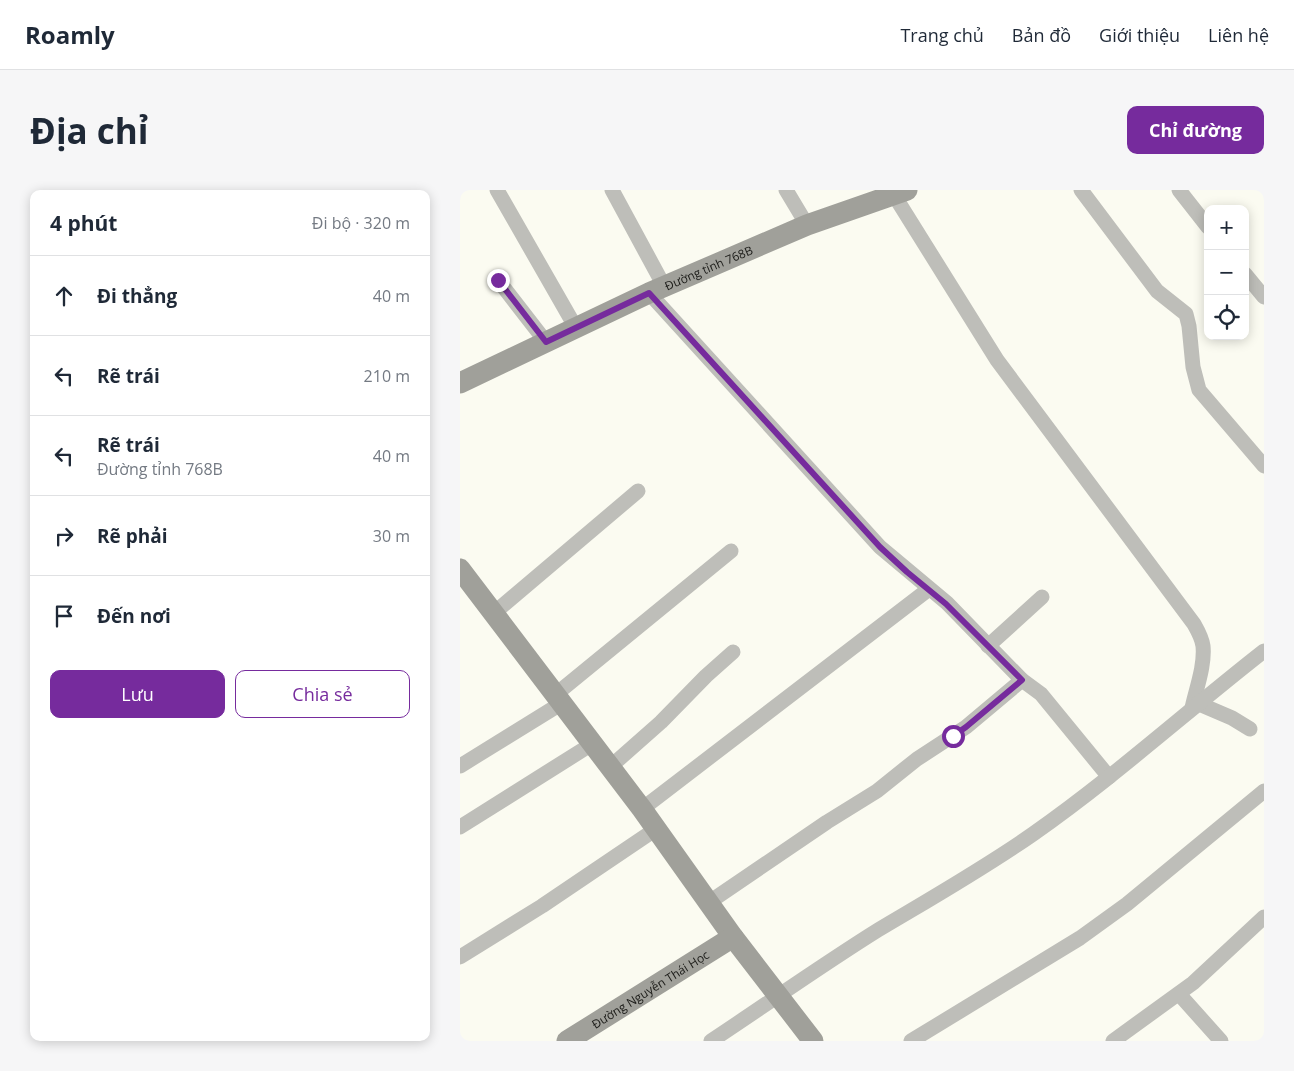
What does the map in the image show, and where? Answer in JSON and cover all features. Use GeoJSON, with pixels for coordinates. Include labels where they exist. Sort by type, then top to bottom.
{"type":"FeatureCollection","features":[{"type":"Feature","properties":{"kind":"street"},"geometry":{"type":"LineString","coordinates":[[497,190],[576,328]]}},
{"type":"Feature","properties":{"kind":"street"},"geometry":{"type":"LineString","coordinates":[[612,190],[657,290],[880,547],[946,604],[1022,680],[1041,694],[1109,777]]}},
{"type":"Feature","properties":{"kind":"street"},"geometry":{"type":"LineString","coordinates":[[786,190],[807,225]]}},
{"type":"Feature","properties":{"kind":"street"},"geometry":{"type":"LineString","coordinates":[[1081,190],[1158,291],[1186,314],[1193,366],[1199,390],[1264,466]]}},
{"type":"Feature","properties":{"kind":"street"},"geometry":{"type":"LineString","coordinates":[[1179,190],[1204,221]]}},
{"type":"Feature","properties":{"kind":"street"},"geometry":{"type":"LineString","coordinates":[[900,193],[997,360],[1200,634],[1203,646],[1195,706]]}},
{"type":"Feature","properties":{"kind":"street","name":"Đường tỉnh 768B"},"geometry":{"type":"LineString","coordinates":[[460,384],[657,290],[807,225],[900,193]]}},
{"type":"Feature","properties":{"kind":"street"},"geometry":{"type":"LineString","coordinates":[[1249,279],[1264,297]]}},
{"type":"Feature","properties":{"kind":"street"},"geometry":{"type":"LineString","coordinates":[[498,280],[546,342]]}},
{"type":"Feature","properties":{"kind":"street"},"geometry":{"type":"LineString","coordinates":[[494,613],[638,491]]}},
{"type":"Feature","properties":{"kind":"street"},"geometry":{"type":"LineString","coordinates":[[460,766],[558,699],[731,551]]}},
{"type":"Feature","properties":{"kind":"street"},"geometry":{"type":"LineString","coordinates":[[460,569],[642,809],[733,937],[813,1041]]}},
{"type":"Feature","properties":{"kind":"street"},"geometry":{"type":"LineString","coordinates":[[642,809],[929,589]]}},
{"type":"Feature","properties":{"kind":"street"},"geometry":{"type":"LineString","coordinates":[[988,646],[1042,597]]}},
{"type":"Feature","properties":{"kind":"street"},"geometry":{"type":"LineString","coordinates":[[711,1041],[878,931],[994,861],[1060,815],[1264,651]]}},
{"type":"Feature","properties":{"kind":"street"},"geometry":{"type":"LineString","coordinates":[[610,767],[733,652]]}},
{"type":"Feature","properties":{"kind":"street"},"geometry":{"type":"LineString","coordinates":[[708,903],[826,822],[877,791],[917,759],[966,727],[1022,680]]}},
{"type":"Feature","properties":{"kind":"street"},"geometry":{"type":"LineString","coordinates":[[1195,706],[1232,718],[1250,729]]}},
{"type":"Feature","properties":{"kind":"street"},"geometry":{"type":"LineString","coordinates":[[460,827],[592,744]]}},
{"type":"Feature","properties":{"kind":"street"},"geometry":{"type":"LineString","coordinates":[[911,1041],[1080,938],[1127,904],[1264,791]]}},
{"type":"Feature","properties":{"kind":"street"},"geometry":{"type":"LineString","coordinates":[[460,957],[542,906],[656,829]]}},
{"type":"Feature","properties":{"kind":"street"},"geometry":{"type":"LineString","coordinates":[[1113,1041],[1179,994],[1264,916]]}},
{"type":"Feature","properties":{"kind":"street","name":"Đường Nguyễn Thái Học"},"geometry":{"type":"LineString","coordinates":[[567,1041],[733,937]]}},
{"type":"Feature","properties":{"kind":"street"},"geometry":{"type":"LineString","coordinates":[[1179,994],[1221,1041]]}},
{"type":"Feature","properties":{"kind":"route"},"geometry":{"type":"LineString","coordinates":[[498,280],[546,342],[649,293],[880,547],[907,572],[936,594],[1022,680],[953,736]]}}]}
